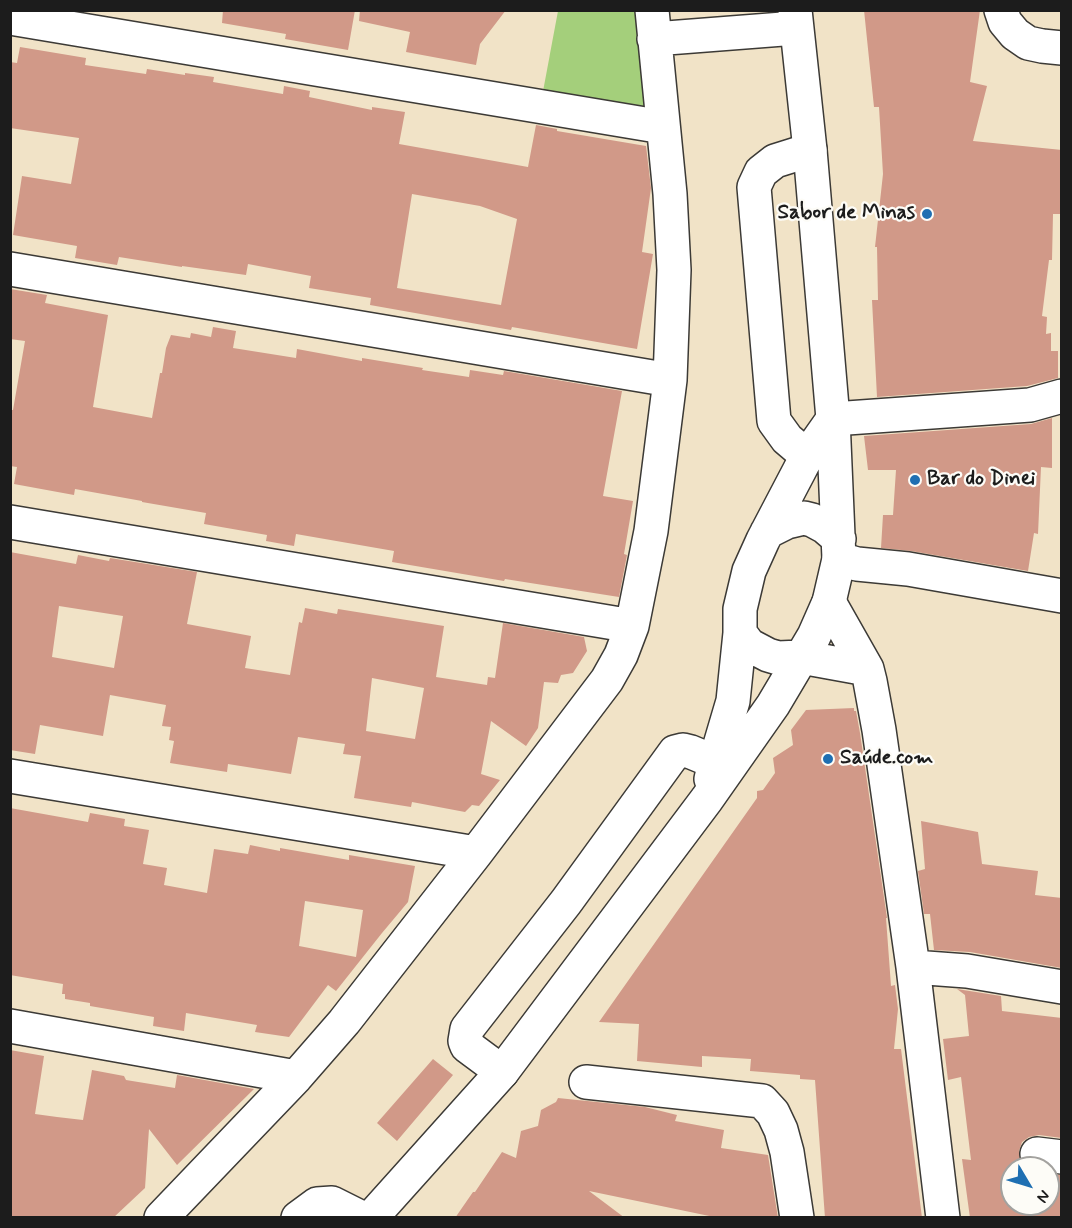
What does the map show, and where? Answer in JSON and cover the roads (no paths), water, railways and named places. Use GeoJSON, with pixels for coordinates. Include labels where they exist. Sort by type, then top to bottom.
{"type":"FeatureCollection","features":[{"type":"Feature","properties":{"kind":"street"},"geometry":{"type":"LineString","coordinates":[[1001,10],[1005,22],[1015,34],[1028,42],[1062,48]]}},
{"type":"Feature","properties":{"kind":"street"},"geometry":{"type":"LineString","coordinates":[[10,18],[663,127]]}},
{"type":"Feature","properties":{"kind":"street"},"geometry":{"type":"LineString","coordinates":[[161,1218],[296,1077],[344,1022],[607,680],[621,655],[632,626],[651,531],[670,380],[674,270],[670,195],[653,25],[796,19],[810,150],[833,419],[839,549],[829,602],[814,636],[773,705],[707,799],[502,1072],[371,1218]]}},
{"type":"Feature","properties":{"kind":"street"},"geometry":{"type":"LineString","coordinates":[[807,456],[788,440],[774,421],[754,188],[761,172],[776,161],[810,150]]}},
{"type":"Feature","properties":{"kind":"street"},"geometry":{"type":"LineString","coordinates":[[10,268],[670,380]]}},
{"type":"Feature","properties":{"kind":"street"},"geometry":{"type":"LineString","coordinates":[[833,419],[1030,405],[1062,396]]}},
{"type":"Feature","properties":{"kind":"street"},"geometry":{"type":"LineString","coordinates":[[707,799],[733,701],[740,633],[740,609],[749,571],[807,456],[833,419]]}},
{"type":"Feature","properties":{"kind":"street"},"geometry":{"type":"LineString","coordinates":[[767,532],[787,522],[804,518],[825,527],[839,549],[857,564],[908,569],[1062,596]]}},
{"type":"Feature","properties":{"kind":"street"},"geometry":{"type":"LineString","coordinates":[[10,522],[632,626]]}},
{"type":"Feature","properties":{"kind":"street"},"geometry":{"type":"LineString","coordinates":[[829,602],[867,669],[879,730],[912,967],[943,1218]]}},
{"type":"Feature","properties":{"kind":"street"},"geometry":{"type":"LineString","coordinates":[[740,633],[749,645],[778,658],[801,657],[867,669]]}},
{"type":"Feature","properties":{"kind":"street"},"geometry":{"type":"LineString","coordinates":[[502,1072],[467,1046],[465,1041],[467,1029],[566,902],[675,752],[683,750],[691,752],[715,762]]}},
{"type":"Feature","properties":{"kind":"street"},"geometry":{"type":"LineString","coordinates":[[10,776],[476,853]]}},
{"type":"Feature","properties":{"kind":"street"},"geometry":{"type":"LineString","coordinates":[[912,967],[967,971],[1062,987]]}},
{"type":"Feature","properties":{"kind":"street"},"geometry":{"type":"LineString","coordinates":[[10,1026],[296,1077]]}},
{"type":"Feature","properties":{"kind":"street"},"geometry":{"type":"LineString","coordinates":[[586,1082],[762,1101],[773,1113],[781,1131],[787,1152],[797,1218]]}},
{"type":"Feature","properties":{"kind":"street"},"geometry":{"type":"LineString","coordinates":[[298,1218],[317,1204],[332,1203],[362,1218]]}},
{"type":"Feature","properties":{"kind":"place","name":"Sabor de Minas"},"geometry":{"type":"Point","coordinates":[927,214]}},
{"type":"Feature","properties":{"kind":"place","name":"Bar do Dinei"},"geometry":{"type":"Point","coordinates":[915,480]}},
{"type":"Feature","properties":{"kind":"place","name":"Saúde.com"},"geometry":{"type":"Point","coordinates":[828,759]}}]}
